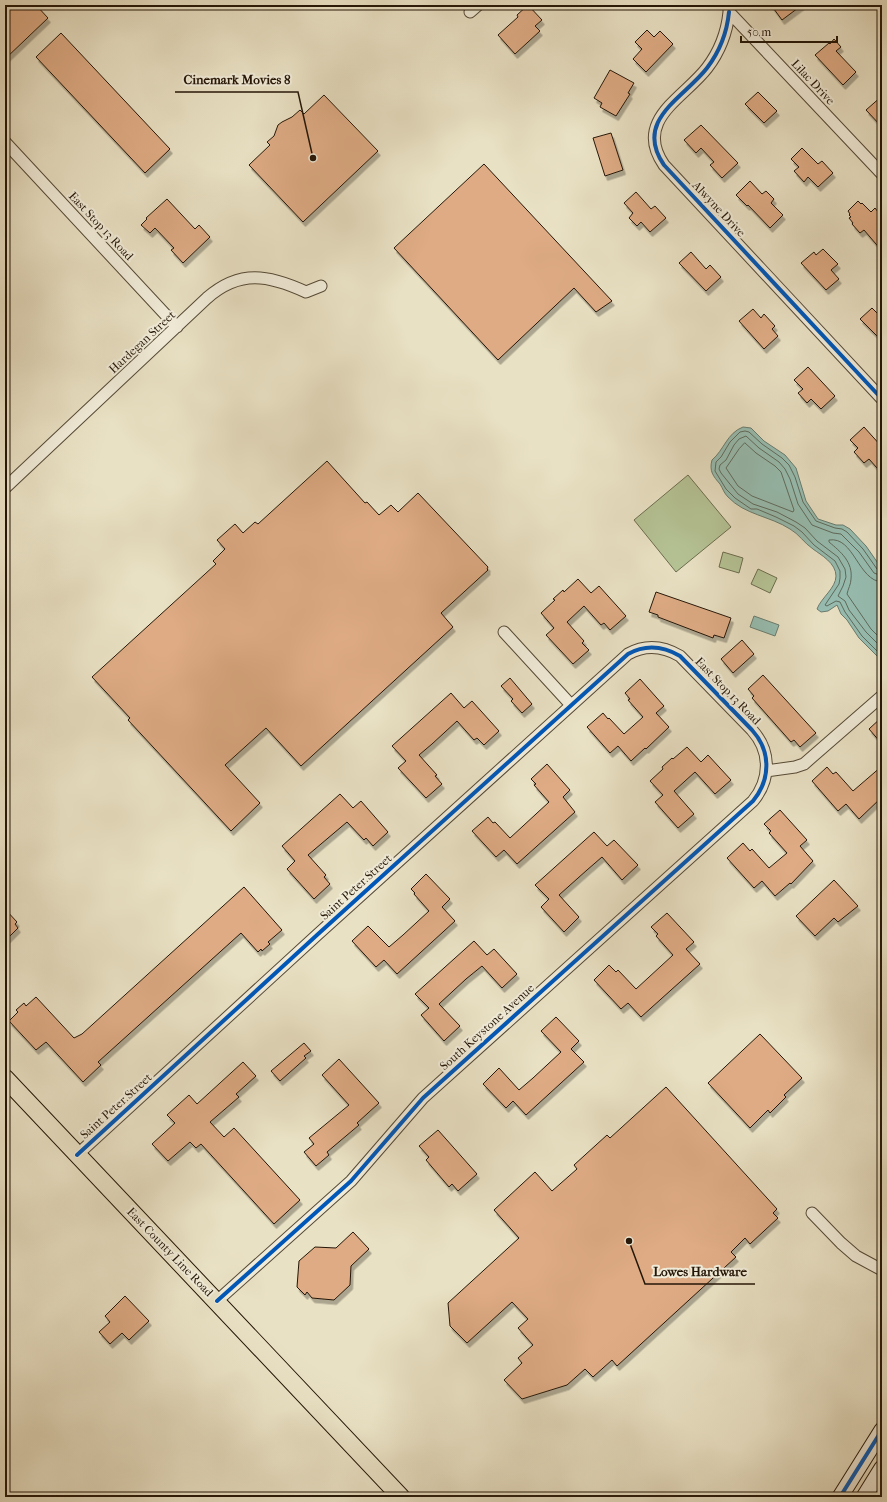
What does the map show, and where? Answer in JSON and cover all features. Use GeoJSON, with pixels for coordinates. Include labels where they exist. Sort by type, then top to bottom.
{"type":"FeatureCollection","features":[{"type":"Feature","properties":{"kind":"main road","name":"East County Line Road"},"geometry":{"type":"LineString","coordinates":[[5,1078],[401,1497]]}},
{"type":"Feature","properties":{"kind":"main road"},"geometry":{"type":"LineString","coordinates":[[840,1497],[882,1430]]}},
{"type":"Feature","properties":{"kind":"main road"},"geometry":{"type":"LineString","coordinates":[[864,1497],[882,1468]]}},
{"type":"Feature","properties":{"kind":"street","name":"Lilac Drive"},"geometry":{"type":"LineString","coordinates":[[730,8],[882,174]]}},
{"type":"Feature","properties":{"kind":"street","name":"Alwyne Drive"},"geometry":{"type":"LineString","coordinates":[[730,8],[724,36],[714,58],[703,73],[669,106],[661,116],[656,132],[656,150],[664,165],[882,399]]}},
{"type":"Feature","properties":{"kind":"street","name":"East Stop 13 Road"},"geometry":{"type":"LineString","coordinates":[[5,142],[177,327]]}},
{"type":"Feature","properties":{"kind":"street","name":"Hardegan Street"},"geometry":{"type":"LineString","coordinates":[[5,488],[211,294],[235,281],[252,277],[268,278],[286,282],[306,292],[321,286]]}},
{"type":"Feature","properties":{"kind":"street"},"geometry":{"type":"LineString","coordinates":[[504,632],[571,705]]}},
{"type":"Feature","properties":{"kind":"street","name":"East Stop 13 Road"},"geometry":{"type":"LineString","coordinates":[[654,647],[672,651],[680,656],[752,730],[760,740],[765,751],[766,770]]}},
{"type":"Feature","properties":{"kind":"street","name":"Saint Peter Street"},"geometry":{"type":"LineString","coordinates":[[78,1155],[628,654],[641,648],[654,647]]}},
{"type":"Feature","properties":{"kind":"street"},"geometry":{"type":"LineString","coordinates":[[766,770],[795,767],[804,764],[882,696]]}},
{"type":"Feature","properties":{"kind":"street","name":"South Keystone Avenue"},"geometry":{"type":"LineString","coordinates":[[217,1301],[351,1181],[423,1098],[753,800],[760,791],[766,770]]}},
{"type":"Feature","properties":{"kind":"street"},"geometry":{"type":"LineString","coordinates":[[812,1213],[856,1256],[882,1270]]}},
{"type":"Feature","properties":{"kind":"green space"},"geometry":{"type":"Polygon","coordinates":[[[688,475],[731,527],[676,572],[634,520],[688,475]]]}},
{"type":"Feature","properties":{"kind":"green space"},"geometry":{"type":"Polygon","coordinates":[[[723,552],[743,558],[739,573],[719,567],[723,552]]]}},
{"type":"Feature","properties":{"kind":"green space"},"geometry":{"type":"Polygon","coordinates":[[[758,569],[777,578],[770,593],[751,584],[758,569]]]}},
{"type":"Feature","properties":{"kind":"water"},"geometry":{"type":"Polygon","coordinates":[[[743,427],[751,428],[764,441],[785,455],[796,468],[806,501],[818,519],[836,525],[843,525],[850,529],[866,546],[882,569],[882,661],[859,638],[841,614],[837,605],[828,611],[821,612],[817,609],[834,585],[836,576],[834,567],[831,563],[790,529],[750,512],[735,503],[727,495],[714,476],[711,470],[712,460],[729,437],[743,427]]]}},
{"type":"Feature","properties":{"kind":"water"},"geometry":{"type":"Polygon","coordinates":[[[754,616],[779,625],[775,636],[750,627],[754,616]]]}},
{"type":"Feature","properties":{"kind":"building"},"geometry":{"type":"Polygon","coordinates":[[[5,5],[36,5],[48,18],[5,59],[5,5]]]}},
{"type":"Feature","properties":{"kind":"building"},"geometry":{"type":"Polygon","coordinates":[[[528,5],[542,20],[535,26],[540,31],[515,54],[498,35],[518,17],[517,15],[528,5]]]}},
{"type":"Feature","properties":{"kind":"building"},"geometry":{"type":"Polygon","coordinates":[[[771,5],[802,5],[782,20],[771,5]]]}},
{"type":"Feature","properties":{"kind":"building"},"geometry":{"type":"Polygon","coordinates":[[[647,30],[654,37],[660,31],[673,44],[646,72],[633,59],[642,49],[635,42],[647,30]]]}},
{"type":"Feature","properties":{"kind":"building"},"geometry":{"type":"Polygon","coordinates":[[[61,33],[170,149],[145,173],[36,57],[61,33]]]}},
{"type":"Feature","properties":{"kind":"building"},"geometry":{"type":"Polygon","coordinates":[[[834,39],[841,47],[836,51],[856,72],[843,85],[815,55],[829,43],[830,44],[834,39]]]}},
{"type":"Feature","properties":{"kind":"building"},"geometry":{"type":"Polygon","coordinates":[[[610,70],[634,83],[628,93],[630,94],[616,116],[600,107],[602,103],[594,98],[610,70]]]}},
{"type":"Feature","properties":{"kind":"building"},"geometry":{"type":"Polygon","coordinates":[[[758,92],[777,111],[764,123],[745,104],[758,92]]]}},
{"type":"Feature","properties":{"kind":"building"},"geometry":{"type":"Polygon","coordinates":[[[324,95],[378,151],[303,222],[249,165],[270,145],[267,142],[274,136],[278,125],[292,117],[300,110],[304,114],[324,95]]]}},
{"type":"Feature","properties":{"kind":"building"},"geometry":{"type":"Polygon","coordinates":[[[882,96],[882,127],[866,110],[882,96]]]}},
{"type":"Feature","properties":{"kind":"building"},"geometry":{"type":"Polygon","coordinates":[[[701,125],[738,163],[722,178],[710,165],[714,162],[701,148],[696,153],[684,140],[701,125]]]}},
{"type":"Feature","properties":{"kind":"building"},"geometry":{"type":"Polygon","coordinates":[[[611,133],[623,170],[605,176],[593,138],[611,133]]]}},
{"type":"Feature","properties":{"kind":"building"},"geometry":{"type":"Polygon","coordinates":[[[802,148],[818,164],[822,161],[833,173],[818,187],[808,177],[804,182],[794,171],[799,167],[791,159],[802,148]]]}},
{"type":"Feature","properties":{"kind":"building"},"geometry":{"type":"Polygon","coordinates":[[[484,164],[612,301],[596,312],[574,288],[498,360],[394,248],[484,164]]]}},
{"type":"Feature","properties":{"kind":"building"},"geometry":{"type":"Polygon","coordinates":[[[750,181],[762,194],[766,191],[774,199],[771,203],[783,215],[770,228],[736,195],[750,181]]]}},
{"type":"Feature","properties":{"kind":"building"},"geometry":{"type":"Polygon","coordinates":[[[636,192],[651,209],[655,206],[666,218],[650,232],[641,222],[637,226],[629,218],[633,213],[624,203],[636,192]]]}},
{"type":"Feature","properties":{"kind":"building"},"geometry":{"type":"Polygon","coordinates":[[[167,199],[195,229],[199,225],[210,237],[183,263],[171,250],[174,248],[155,228],[150,233],[141,225],[147,219],[146,218],[167,199]]]}},
{"type":"Feature","properties":{"kind":"building"},"geometry":{"type":"Polygon","coordinates":[[[858,201],[871,212],[875,208],[882,217],[882,251],[864,230],[860,233],[849,218],[851,217],[848,211],[858,201]]]}},
{"type":"Feature","properties":{"kind":"building"},"geometry":{"type":"Polygon","coordinates":[[[823,249],[838,264],[831,270],[839,279],[826,290],[801,263],[814,252],[816,255],[823,249]]]}},
{"type":"Feature","properties":{"kind":"building"},"geometry":{"type":"Polygon","coordinates":[[[691,252],[706,269],[710,265],[721,277],[706,291],[679,263],[691,252]]]}},
{"type":"Feature","properties":{"kind":"building"},"geometry":{"type":"Polygon","coordinates":[[[872,308],[882,318],[882,341],[860,319],[872,308]]]}},
{"type":"Feature","properties":{"kind":"building"},"geometry":{"type":"Polygon","coordinates":[[[753,309],[761,318],[764,314],[775,326],[772,329],[778,336],[764,349],[739,321],[753,309]]]}},
{"type":"Feature","properties":{"kind":"building"},"geometry":{"type":"Polygon","coordinates":[[[808,367],[835,396],[821,409],[811,399],[807,403],[798,393],[803,389],[794,380],[808,367]]]}},
{"type":"Feature","properties":{"kind":"building"},"geometry":{"type":"Polygon","coordinates":[[[864,427],[882,447],[882,463],[877,468],[869,459],[864,463],[854,452],[858,448],[850,440],[864,427]]]}},
{"type":"Feature","properties":{"kind":"building"},"geometry":{"type":"Polygon","coordinates":[[[327,461],[365,503],[367,502],[379,515],[391,505],[398,512],[418,493],[488,567],[488,570],[441,613],[453,627],[301,766],[266,728],[225,765],[260,803],[231,831],[128,720],[130,718],[92,677],[216,564],[213,561],[225,549],[217,540],[235,524],[243,533],[255,522],[258,524],[327,461]]]}},
{"type":"Feature","properties":{"kind":"building"},"geometry":{"type":"Polygon","coordinates":[[[578,579],[591,593],[599,586],[626,616],[610,630],[604,623],[601,625],[584,606],[567,622],[584,641],[582,643],[589,650],[573,664],[546,635],[554,628],[541,613],[555,600],[553,599],[563,590],[564,592],[578,579]]]}},
{"type":"Feature","properties":{"kind":"building"},"geometry":{"type":"Polygon","coordinates":[[[656,592],[731,618],[724,638],[714,635],[713,638],[658,617],[658,615],[649,612],[656,592]]]}},
{"type":"Feature","properties":{"kind":"building"},"geometry":{"type":"Polygon","coordinates":[[[742,640],[754,654],[733,673],[721,659],[742,640]]]}},
{"type":"Feature","properties":{"kind":"building"},"geometry":{"type":"Polygon","coordinates":[[[763,675],[816,733],[800,747],[794,740],[791,742],[752,698],[754,696],[748,689],[763,675]]]}},
{"type":"Feature","properties":{"kind":"building"},"geometry":{"type":"Polygon","coordinates":[[[510,678],[532,704],[522,713],[511,701],[513,699],[501,686],[510,678]]]}},
{"type":"Feature","properties":{"kind":"building"},"geometry":{"type":"Polygon","coordinates":[[[640,679],[664,706],[656,713],[669,727],[631,761],[618,746],[610,753],[587,727],[603,713],[624,734],[643,717],[628,700],[630,699],[625,693],[640,679]]]}},
{"type":"Feature","properties":{"kind":"building"},"geometry":{"type":"Polygon","coordinates":[[[451,693],[464,708],[472,701],[499,731],[484,745],[477,738],[474,740],[457,721],[419,755],[437,775],[435,776],[442,784],[426,798],[398,768],[406,761],[392,746],[451,693]]]}},
{"type":"Feature","properties":{"kind":"building"},"geometry":{"type":"Polygon","coordinates":[[[882,717],[882,744],[869,729],[882,717]]]}},
{"type":"Feature","properties":{"kind":"building"},"geometry":{"type":"Polygon","coordinates":[[[687,747],[701,762],[708,755],[731,780],[715,794],[695,772],[674,791],[694,814],[678,828],[655,802],[663,795],[650,781],[663,769],[662,767],[687,747]]]}},
{"type":"Feature","properties":{"kind":"building"},"geometry":{"type":"Polygon","coordinates":[[[547,764],[570,790],[563,797],[575,812],[517,864],[504,850],[496,857],[472,831],[488,817],[493,823],[495,822],[510,838],[549,802],[534,785],[536,784],[531,779],[547,764]]]}},
{"type":"Feature","properties":{"kind":"building"},"geometry":{"type":"Polygon","coordinates":[[[882,766],[882,797],[859,819],[846,804],[838,811],[812,781],[827,767],[833,774],[836,772],[853,791],[882,766]]]}},
{"type":"Feature","properties":{"kind":"building"},"geometry":{"type":"Polygon","coordinates":[[[340,794],[353,808],[361,801],[388,832],[373,846],[366,838],[364,840],[347,822],[308,855],[326,875],[324,877],[330,884],[314,899],[287,869],[295,861],[282,846],[340,794]]]}},
{"type":"Feature","properties":{"kind":"building"},"geometry":{"type":"Polygon","coordinates":[[[780,810],[807,840],[800,846],[813,861],[791,884],[790,883],[775,896],[762,881],[754,888],[727,858],[743,843],[750,851],[752,849],[769,868],[787,853],[769,833],[771,831],[764,824],[780,810]]]}},
{"type":"Feature","properties":{"kind":"building"},"geometry":{"type":"Polygon","coordinates":[[[594,832],[607,846],[614,840],[638,865],[622,880],[602,857],[559,895],[579,917],[564,932],[541,907],[549,899],[535,885],[594,832]]]}},
{"type":"Feature","properties":{"kind":"building"},"geometry":{"type":"Polygon","coordinates":[[[426,874],[450,899],[442,907],[455,921],[397,974],[384,960],[376,967],[352,941],[368,926],[389,947],[403,935],[429,911],[411,889],[426,874]]]}},
{"type":"Feature","properties":{"kind":"building"},"geometry":{"type":"Polygon","coordinates":[[[834,880],[858,906],[838,922],[834,918],[815,936],[796,916],[834,880]]]}},
{"type":"Feature","properties":{"kind":"building"},"geometry":{"type":"Polygon","coordinates":[[[244,887],[282,930],[268,942],[270,944],[262,951],[261,949],[258,952],[241,933],[98,1062],[101,1065],[83,1082],[46,1042],[36,1050],[9,1021],[18,1012],[16,1010],[24,1003],[26,1006],[36,997],[74,1038],[82,1034],[244,887]]]}},
{"type":"Feature","properties":{"kind":"building"},"geometry":{"type":"Polygon","coordinates":[[[5,909],[17,922],[15,924],[18,928],[5,941],[5,909]]]}},
{"type":"Feature","properties":{"kind":"building"},"geometry":{"type":"Polygon","coordinates":[[[667,913],[694,942],[686,949],[700,964],[641,1017],[628,1003],[621,1009],[594,980],[609,965],[616,972],[618,970],[636,989],[673,955],[656,936],[658,934],[651,927],[667,913]]]}},
{"type":"Feature","properties":{"kind":"building"},"geometry":{"type":"Polygon","coordinates":[[[474,941],[487,955],[494,949],[517,974],[502,988],[482,966],[466,979],[439,1004],[460,1026],[444,1041],[421,1015],[429,1008],[415,994],[474,941]]]}},
{"type":"Feature","properties":{"kind":"building"},"geometry":{"type":"Polygon","coordinates":[[[556,1017],[579,1041],[571,1049],[584,1062],[526,1115],[513,1101],[506,1108],[483,1084],[499,1068],[519,1090],[533,1078],[561,1052],[541,1031],[556,1017]]]}},
{"type":"Feature","properties":{"kind":"building"},"geometry":{"type":"Polygon","coordinates":[[[760,1034],[802,1078],[784,1095],[786,1097],[770,1113],[768,1110],[750,1128],[708,1083],[760,1034]]]}},
{"type":"Feature","properties":{"kind":"building"},"geometry":{"type":"Polygon","coordinates":[[[304,1043],[311,1051],[304,1056],[306,1058],[280,1081],[271,1071],[304,1043]]]}},
{"type":"Feature","properties":{"kind":"building"},"geometry":{"type":"Polygon","coordinates":[[[339,1059],[379,1103],[357,1123],[359,1125],[327,1152],[329,1155],[316,1166],[304,1152],[314,1144],[309,1138],[349,1105],[322,1075],[339,1059]]]}},
{"type":"Feature","properties":{"kind":"building"},"geometry":{"type":"Polygon","coordinates":[[[243,1062],[256,1076],[236,1094],[239,1097],[210,1122],[224,1137],[234,1128],[300,1200],[274,1224],[201,1144],[196,1148],[190,1142],[168,1161],[152,1144],[175,1123],[167,1115],[189,1095],[197,1104],[243,1062]]]}},
{"type":"Feature","properties":{"kind":"building"},"geometry":{"type":"Polygon","coordinates":[[[666,1087],[777,1209],[773,1213],[778,1218],[750,1244],[745,1238],[731,1252],[736,1257],[617,1366],[612,1360],[593,1377],[585,1369],[567,1385],[522,1399],[504,1380],[522,1363],[518,1358],[533,1345],[518,1328],[528,1319],[512,1302],[467,1343],[450,1326],[448,1303],[519,1238],[494,1210],[535,1172],[552,1191],[577,1169],[574,1165],[607,1135],[610,1138],[666,1087]]]}},
{"type":"Feature","properties":{"kind":"building"},"geometry":{"type":"Polygon","coordinates":[[[438,1130],[477,1174],[458,1191],[452,1184],[449,1187],[426,1160],[429,1157],[419,1146],[438,1130]]]}},
{"type":"Feature","properties":{"kind":"building"},"geometry":{"type":"Polygon","coordinates":[[[353,1232],[369,1249],[351,1266],[350,1285],[334,1300],[312,1298],[307,1292],[305,1295],[297,1287],[299,1261],[315,1247],[336,1248],[353,1232]]]}},
{"type":"Feature","properties":{"kind":"building"},"geometry":{"type":"Polygon","coordinates":[[[125,1296],[149,1321],[129,1340],[122,1333],[110,1344],[99,1332],[110,1322],[105,1316],[125,1296]]]}},
{"type":"Feature","properties":{"kind":"cycle path"},"geometry":{"type":"LineString","coordinates":[[729,12],[727,27],[712,62],[665,111],[658,122],[654,135],[656,149],[664,165],[882,399]]}},
{"type":"Feature","properties":{"kind":"cycle path"},"geometry":{"type":"LineString","coordinates":[[77,1155],[317,935],[628,654],[641,649],[661,648],[680,656],[752,730],[763,747],[766,765],[766,774],[763,784],[753,801],[423,1098],[351,1181],[217,1301]]}},
{"type":"Feature","properties":{"kind":"cycle path"},"geometry":{"type":"LineString","coordinates":[[840,1497],[882,1430]]}},
{"type":"Feature","properties":{"kind":"place","name":"Cinemark Movies 8"},"geometry":{"type":"Point","coordinates":[313,158]}},
{"type":"Feature","properties":{"kind":"place","name":"Lowes Hardware"},"geometry":{"type":"Point","coordinates":[629,1241]}}]}
